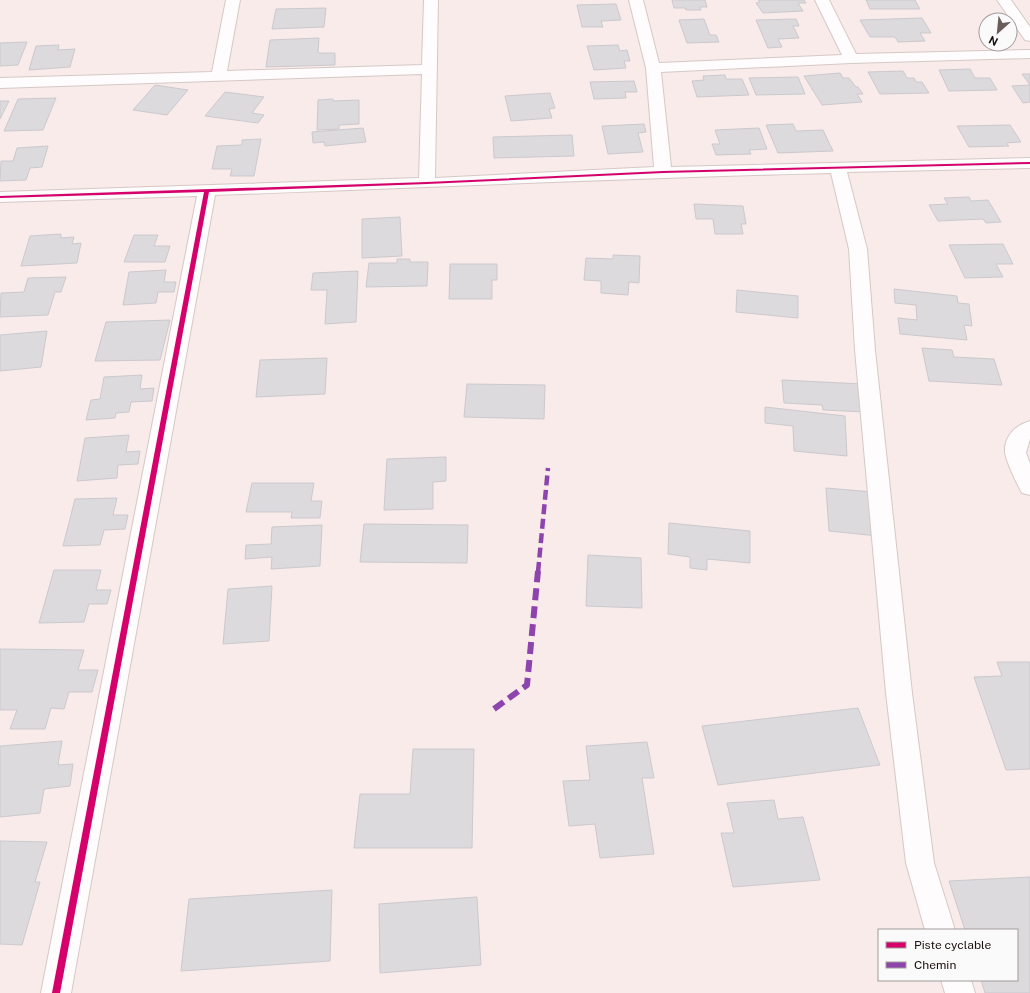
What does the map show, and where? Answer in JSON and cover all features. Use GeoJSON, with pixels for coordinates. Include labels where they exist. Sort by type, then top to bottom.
{"type":"FeatureCollection","features":[{"type":"Feature","properties":{"kind":"street"},"geometry":{"type":"LineString","coordinates":[[218,77],[233,0]]}},
{"type":"Feature","properties":{"kind":"street"},"geometry":{"type":"LineString","coordinates":[[427,183],[431,0]]}},
{"type":"Feature","properties":{"kind":"street"},"geometry":{"type":"LineString","coordinates":[[636,0],[653,68],[664,172]]}},
{"type":"Feature","properties":{"kind":"street"},"geometry":{"type":"LineString","coordinates":[[822,0],[851,59]]}},
{"type":"Feature","properties":{"kind":"street"},"geometry":{"type":"LineString","coordinates":[[1004,0],[1030,37]]}},
{"type":"Feature","properties":{"kind":"street"},"geometry":{"type":"LineString","coordinates":[[653,68],[851,59],[1030,54]]}},
{"type":"Feature","properties":{"kind":"street"},"geometry":{"type":"LineString","coordinates":[[0,83],[429,69]]}},
{"type":"Feature","properties":{"kind":"street"},"geometry":{"type":"LineString","coordinates":[[0,197],[427,183],[664,172],[1030,163]]}},
{"type":"Feature","properties":{"kind":"street"},"geometry":{"type":"LineString","coordinates":[[838,168],[858,248],[865,350],[897,678],[920,863],[940,929]]}},
{"type":"Feature","properties":{"kind":"street"},"geometry":{"type":"LineString","coordinates":[[56,993],[207,190]]}},
{"type":"Feature","properties":{"kind":"street"},"geometry":{"type":"LineString","coordinates":[[1030,428],[1019,436],[1015,453],[1030,487]]}},
{"type":"Feature","properties":{"kind":"street"},"geometry":{"type":"LineString","coordinates":[[956,981],[960,993]]}},
{"type":"Feature","properties":{"kind":"building"},"geometry":{"type":"Polygon","coordinates":[[[672,0],[705,0],[707,7],[700,7],[701,10],[674,8],[672,0]]]}},
{"type":"Feature","properties":{"kind":"building"},"geometry":{"type":"Polygon","coordinates":[[[758,0],[804,0],[806,3],[798,3],[803,11],[763,13],[756,3],[760,2],[758,0]]]}},
{"type":"Feature","properties":{"kind":"building"},"geometry":{"type":"Polygon","coordinates":[[[866,0],[915,0],[920,9],[870,9],[866,0]]]}},
{"type":"Feature","properties":{"kind":"building"},"geometry":{"type":"Polygon","coordinates":[[[616,4],[621,20],[601,21],[603,27],[582,27],[577,5],[616,4]]]}},
{"type":"Feature","properties":{"kind":"building"},"geometry":{"type":"Polygon","coordinates":[[[326,8],[324,27],[272,29],[276,9],[326,8]]]}},
{"type":"Feature","properties":{"kind":"building"},"geometry":{"type":"Polygon","coordinates":[[[922,18],[931,33],[920,33],[925,41],[898,42],[895,37],[870,37],[860,20],[922,18]]]}},
{"type":"Feature","properties":{"kind":"building"},"geometry":{"type":"Polygon","coordinates":[[[704,19],[710,35],[716,35],[719,42],[687,43],[679,20],[704,19]]]}},
{"type":"Feature","properties":{"kind":"building"},"geometry":{"type":"Polygon","coordinates":[[[796,19],[799,26],[793,26],[799,38],[778,39],[782,47],[768,48],[756,20],[796,19]]]}},
{"type":"Feature","properties":{"kind":"building"},"geometry":{"type":"Polygon","coordinates":[[[319,38],[318,53],[335,53],[335,65],[266,67],[270,40],[319,38]]]}},
{"type":"Feature","properties":{"kind":"building"},"geometry":{"type":"Polygon","coordinates":[[[27,42],[18,65],[0,66],[0,43],[27,42]]]}},
{"type":"Feature","properties":{"kind":"building"},"geometry":{"type":"Polygon","coordinates":[[[59,45],[58,50],[75,49],[70,67],[29,70],[36,46],[59,45]]]}},
{"type":"Feature","properties":{"kind":"building"},"geometry":{"type":"Polygon","coordinates":[[[618,45],[620,51],[627,50],[630,61],[624,61],[626,68],[594,70],[587,46],[618,45]]]}},
{"type":"Feature","properties":{"kind":"building"},"geometry":{"type":"Polygon","coordinates":[[[970,69],[975,78],[990,78],[997,90],[949,91],[939,70],[970,69]]]}},
{"type":"Feature","properties":{"kind":"building"},"geometry":{"type":"Polygon","coordinates":[[[903,71],[907,78],[914,78],[916,82],[922,82],[929,93],[880,94],[868,72],[903,71]]]}},
{"type":"Feature","properties":{"kind":"building"},"geometry":{"type":"Polygon","coordinates":[[[840,73],[843,78],[849,78],[856,87],[858,87],[863,94],[857,94],[862,102],[822,105],[804,76],[840,73]]]}},
{"type":"Feature","properties":{"kind":"building"},"geometry":{"type":"Polygon","coordinates":[[[1022,74],[1030,74],[1030,85],[1022,74]]]}},
{"type":"Feature","properties":{"kind":"building"},"geometry":{"type":"Polygon","coordinates":[[[725,75],[726,79],[742,79],[749,95],[697,97],[692,81],[704,80],[703,76],[725,75]]]}},
{"type":"Feature","properties":{"kind":"building"},"geometry":{"type":"Polygon","coordinates":[[[798,77],[805,94],[756,95],[749,78],[798,77]]]}},
{"type":"Feature","properties":{"kind":"building"},"geometry":{"type":"Polygon","coordinates":[[[634,81],[637,92],[625,92],[626,98],[594,99],[590,82],[634,81]]]}},
{"type":"Feature","properties":{"kind":"building"},"geometry":{"type":"Polygon","coordinates":[[[155,85],[188,90],[167,115],[133,110],[155,85]]]}},
{"type":"Feature","properties":{"kind":"building"},"geometry":{"type":"Polygon","coordinates":[[[1030,85],[1030,102],[1023,103],[1012,86],[1030,85]]]}},
{"type":"Feature","properties":{"kind":"building"},"geometry":{"type":"Polygon","coordinates":[[[225,92],[264,97],[252,113],[264,115],[258,123],[205,116],[225,92]]]}},
{"type":"Feature","properties":{"kind":"building"},"geometry":{"type":"Polygon","coordinates":[[[550,93],[555,108],[549,109],[552,118],[511,121],[505,96],[550,93]]]}},
{"type":"Feature","properties":{"kind":"building"},"geometry":{"type":"Polygon","coordinates":[[[56,98],[43,130],[4,131],[18,99],[56,98]]]}},
{"type":"Feature","properties":{"kind":"building"},"geometry":{"type":"Polygon","coordinates":[[[333,99],[333,101],[359,100],[359,124],[339,125],[339,129],[317,130],[318,100],[333,99]]]}},
{"type":"Feature","properties":{"kind":"building"},"geometry":{"type":"Polygon","coordinates":[[[0,101],[9,101],[0,119],[0,101]]]}},
{"type":"Feature","properties":{"kind":"building"},"geometry":{"type":"Polygon","coordinates":[[[644,124],[646,132],[638,133],[643,152],[608,154],[602,126],[644,124]]]}},
{"type":"Feature","properties":{"kind":"building"},"geometry":{"type":"Polygon","coordinates":[[[793,124],[796,131],[823,130],[833,151],[778,153],[766,125],[793,124]]]}},
{"type":"Feature","properties":{"kind":"building"},"geometry":{"type":"Polygon","coordinates":[[[1010,125],[1021,142],[1006,143],[1009,146],[969,147],[957,126],[1010,125]]]}},
{"type":"Feature","properties":{"kind":"building"},"geometry":{"type":"Polygon","coordinates":[[[363,128],[366,142],[325,146],[324,142],[313,143],[312,132],[363,128]]]}},
{"type":"Feature","properties":{"kind":"building"},"geometry":{"type":"Polygon","coordinates":[[[759,128],[767,149],[749,150],[751,154],[716,155],[712,144],[720,144],[715,130],[759,128]]]}},
{"type":"Feature","properties":{"kind":"building"},"geometry":{"type":"Polygon","coordinates":[[[572,135],[574,156],[494,158],[493,137],[572,135]]]}},
{"type":"Feature","properties":{"kind":"building"},"geometry":{"type":"Polygon","coordinates":[[[261,139],[254,176],[230,176],[232,169],[212,169],[217,146],[242,145],[242,140],[261,139]]]}},
{"type":"Feature","properties":{"kind":"building"},"geometry":{"type":"Polygon","coordinates":[[[48,146],[42,167],[30,168],[26,180],[0,181],[1,161],[13,161],[17,148],[48,146]]]}},
{"type":"Feature","properties":{"kind":"building"},"geometry":{"type":"Polygon","coordinates":[[[969,197],[971,201],[988,200],[1001,222],[986,223],[983,219],[938,221],[929,205],[948,204],[944,198],[969,197]]]}},
{"type":"Feature","properties":{"kind":"building"},"geometry":{"type":"Polygon","coordinates":[[[694,204],[743,206],[746,224],[741,224],[743,234],[715,234],[713,219],[696,219],[694,204]]]}},
{"type":"Feature","properties":{"kind":"building"},"geometry":{"type":"Polygon","coordinates":[[[400,217],[402,256],[362,258],[362,219],[400,217]]]}},
{"type":"Feature","properties":{"kind":"building"},"geometry":{"type":"Polygon","coordinates":[[[61,234],[61,238],[74,237],[72,244],[81,243],[77,263],[21,266],[30,236],[61,234]]]}},
{"type":"Feature","properties":{"kind":"building"},"geometry":{"type":"Polygon","coordinates":[[[134,235],[158,235],[154,246],[170,246],[165,262],[124,262],[134,235]]]}},
{"type":"Feature","properties":{"kind":"building"},"geometry":{"type":"Polygon","coordinates":[[[1003,244],[1013,264],[996,264],[1003,277],[965,278],[949,245],[1003,244]]]}},
{"type":"Feature","properties":{"kind":"building"},"geometry":{"type":"Polygon","coordinates":[[[613,255],[640,256],[639,283],[629,282],[628,295],[601,293],[601,281],[584,280],[586,258],[613,259],[613,255]]]}},
{"type":"Feature","properties":{"kind":"building"},"geometry":{"type":"Polygon","coordinates":[[[397,259],[410,259],[410,262],[428,262],[427,286],[366,287],[369,263],[397,263],[397,259]]]}},
{"type":"Feature","properties":{"kind":"building"},"geometry":{"type":"Polygon","coordinates":[[[450,264],[497,264],[497,280],[492,280],[492,299],[449,299],[450,264]]]}},
{"type":"Feature","properties":{"kind":"building"},"geometry":{"type":"Polygon","coordinates":[[[166,270],[164,282],[176,282],[174,292],[158,292],[156,303],[123,305],[129,272],[166,270]]]}},
{"type":"Feature","properties":{"kind":"building"},"geometry":{"type":"Polygon","coordinates":[[[358,271],[356,322],[325,324],[327,290],[311,290],[313,273],[358,271]]]}},
{"type":"Feature","properties":{"kind":"building"},"geometry":{"type":"Polygon","coordinates":[[[66,277],[61,292],[55,292],[48,315],[0,317],[1,293],[24,292],[28,278],[66,277]]]}},
{"type":"Feature","properties":{"kind":"building"},"geometry":{"type":"Polygon","coordinates":[[[894,289],[957,296],[958,303],[969,304],[972,326],[964,325],[967,340],[900,334],[898,318],[917,320],[916,305],[895,303],[894,289]]]}},
{"type":"Feature","properties":{"kind":"building"},"geometry":{"type":"Polygon","coordinates":[[[737,290],[798,296],[798,318],[736,312],[737,290]]]}},
{"type":"Feature","properties":{"kind":"building"},"geometry":{"type":"Polygon","coordinates":[[[170,320],[160,360],[95,361],[106,322],[170,320]]]}},
{"type":"Feature","properties":{"kind":"building"},"geometry":{"type":"Polygon","coordinates":[[[47,331],[41,367],[0,371],[0,335],[47,331]]]}},
{"type":"Feature","properties":{"kind":"building"},"geometry":{"type":"Polygon","coordinates":[[[922,348],[952,350],[954,357],[994,359],[1002,385],[929,381],[922,348]]]}},
{"type":"Feature","properties":{"kind":"building"},"geometry":{"type":"Polygon","coordinates":[[[327,358],[325,394],[256,397],[260,360],[327,358]]]}},
{"type":"Feature","properties":{"kind":"building"},"geometry":{"type":"Polygon","coordinates":[[[142,375],[140,389],[154,388],[152,401],[131,402],[129,412],[116,413],[115,418],[86,420],[91,400],[100,399],[104,377],[142,375]]]}},
{"type":"Feature","properties":{"kind":"building"},"geometry":{"type":"Polygon","coordinates":[[[782,380],[862,384],[866,412],[823,410],[822,405],[784,403],[782,380]]]}},
{"type":"Feature","properties":{"kind":"building"},"geometry":{"type":"Polygon","coordinates":[[[467,384],[545,385],[544,419],[464,417],[467,384]]]}},
{"type":"Feature","properties":{"kind":"building"},"geometry":{"type":"Polygon","coordinates":[[[765,407],[845,416],[847,456],[794,451],[793,426],[765,423],[765,407]]]}},
{"type":"Feature","properties":{"kind":"building"},"geometry":{"type":"Polygon","coordinates":[[[129,435],[126,452],[140,451],[138,464],[118,465],[117,478],[77,481],[85,438],[129,435]]]}},
{"type":"Feature","properties":{"kind":"building"},"geometry":{"type":"Polygon","coordinates":[[[446,457],[446,481],[433,482],[433,509],[384,510],[387,459],[446,457]]]}},
{"type":"Feature","properties":{"kind":"building"},"geometry":{"type":"Polygon","coordinates":[[[252,483],[314,483],[311,501],[322,501],[320,518],[291,518],[292,512],[246,512],[252,483]]]}},
{"type":"Feature","properties":{"kind":"building"},"geometry":{"type":"Polygon","coordinates":[[[826,488],[873,492],[878,536],[829,531],[826,488]]]}},
{"type":"Feature","properties":{"kind":"building"},"geometry":{"type":"Polygon","coordinates":[[[117,498],[113,515],[128,515],[125,529],[104,530],[100,545],[63,546],[75,499],[117,498]]]}},
{"type":"Feature","properties":{"kind":"building"},"geometry":{"type":"Polygon","coordinates":[[[669,523],[750,531],[750,563],[707,559],[707,570],[690,568],[690,557],[668,554],[669,523]]]}},
{"type":"Feature","properties":{"kind":"building"},"geometry":{"type":"Polygon","coordinates":[[[364,524],[468,525],[467,563],[360,562],[364,524]]]}},
{"type":"Feature","properties":{"kind":"building"},"geometry":{"type":"Polygon","coordinates":[[[322,525],[320,566],[271,569],[272,557],[245,559],[246,545],[271,544],[272,527],[322,525]]]}},
{"type":"Feature","properties":{"kind":"building"},"geometry":{"type":"Polygon","coordinates":[[[588,555],[641,558],[642,608],[586,606],[588,555]]]}},
{"type":"Feature","properties":{"kind":"building"},"geometry":{"type":"Polygon","coordinates":[[[54,570],[101,570],[96,590],[111,590],[107,604],[89,604],[84,622],[39,623],[54,570]]]}},
{"type":"Feature","properties":{"kind":"building"},"geometry":{"type":"Polygon","coordinates":[[[272,586],[269,641],[223,644],[228,589],[272,586]]]}},
{"type":"Feature","properties":{"kind":"building"},"geometry":{"type":"Polygon","coordinates":[[[0,649],[84,650],[78,670],[98,670],[92,692],[69,692],[64,709],[51,708],[45,729],[10,729],[17,710],[0,710],[0,649]]]}},
{"type":"Feature","properties":{"kind":"building"},"geometry":{"type":"Polygon","coordinates":[[[997,662],[1030,662],[1030,769],[1006,770],[974,677],[1002,676],[997,662]]]}},
{"type":"Feature","properties":{"kind":"building"},"geometry":{"type":"Polygon","coordinates":[[[858,708],[880,765],[718,785],[702,726],[858,708]]]}},
{"type":"Feature","properties":{"kind":"building"},"geometry":{"type":"Polygon","coordinates":[[[62,741],[58,765],[73,764],[70,786],[44,789],[40,813],[0,817],[0,746],[62,741]]]}},
{"type":"Feature","properties":{"kind":"building"},"geometry":{"type":"Polygon","coordinates":[[[647,742],[654,778],[642,778],[654,854],[600,858],[595,824],[569,826],[563,781],[590,780],[586,746],[647,742]]]}},
{"type":"Feature","properties":{"kind":"building"},"geometry":{"type":"Polygon","coordinates":[[[413,749],[474,749],[472,848],[354,848],[360,794],[410,794],[413,749]]]}},
{"type":"Feature","properties":{"kind":"building"},"geometry":{"type":"Polygon","coordinates":[[[774,800],[778,819],[803,817],[820,880],[733,887],[721,833],[734,833],[727,803],[774,800]]]}},
{"type":"Feature","properties":{"kind":"building"},"geometry":{"type":"Polygon","coordinates":[[[0,841],[47,842],[35,882],[40,882],[22,945],[0,944],[0,841]]]}},
{"type":"Feature","properties":{"kind":"building"},"geometry":{"type":"Polygon","coordinates":[[[1030,877],[1030,993],[985,993],[981,981],[1018,981],[1018,929],[965,929],[949,881],[1030,877]]]}},
{"type":"Feature","properties":{"kind":"building"},"geometry":{"type":"Polygon","coordinates":[[[332,890],[330,961],[181,971],[189,899],[332,890]]]}},
{"type":"Feature","properties":{"kind":"building"},"geometry":{"type":"Polygon","coordinates":[[[477,897],[481,965],[380,973],[379,904],[477,897]]]}},
{"type":"Feature","properties":{"kind":"marked path"},"geometry":{"type":"LineString","coordinates":[[494,709],[527,685],[548,468]]}},
{"type":"Feature","properties":{"kind":"cycle path"},"geometry":{"type":"LineString","coordinates":[[0,197],[427,183],[663,172],[1030,163]]}},
{"type":"Feature","properties":{"kind":"cycle path"},"geometry":{"type":"LineString","coordinates":[[56,993],[207,190]]}}]}
